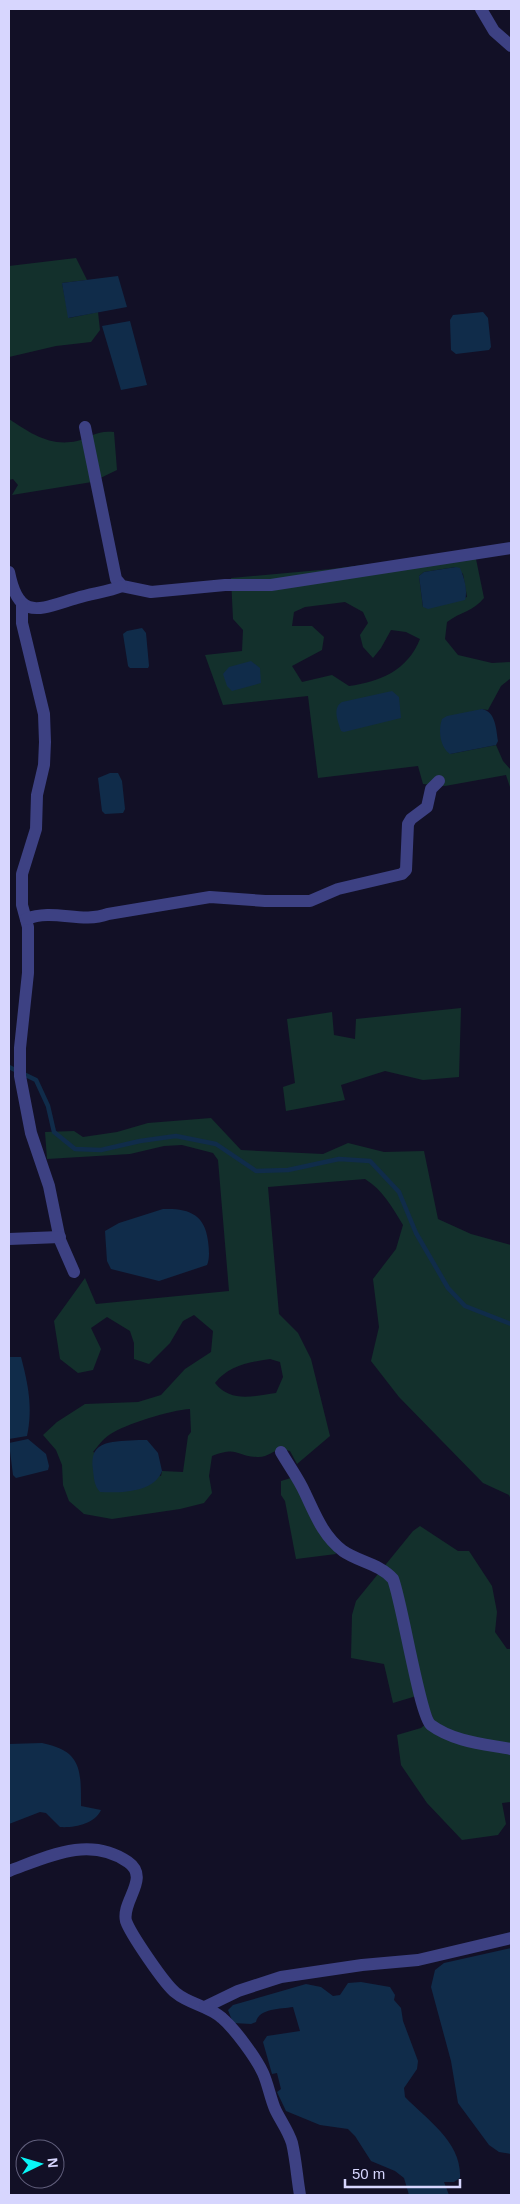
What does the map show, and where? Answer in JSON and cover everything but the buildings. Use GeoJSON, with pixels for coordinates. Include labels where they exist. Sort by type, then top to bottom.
{"type":"FeatureCollection","features":[{"type":"Feature","properties":{"kind":"street"},"geometry":{"type":"LineString","coordinates":[[481,9],[494,31],[511,46]]}},
{"type":"Feature","properties":{"kind":"street"},"geometry":{"type":"LineString","coordinates":[[85,427],[116,579],[122,586],[136,590],[159,592],[225,585],[271,585],[511,548]]}},
{"type":"Feature","properties":{"kind":"street"},"geometry":{"type":"LineString","coordinates":[[9,572],[11,590],[22,605],[22,623],[44,714],[45,742],[44,765],[37,795],[36,829],[22,874],[22,905],[26,919],[28,973],[20,1048],[20,1076],[31,1133],[49,1186],[60,1237],[74,1272]]}},
{"type":"Feature","properties":{"kind":"street"},"geometry":{"type":"LineString","coordinates":[[22,605],[38,610],[80,597],[111,591],[122,586]]}},
{"type":"Feature","properties":{"kind":"street"},"geometry":{"type":"LineString","coordinates":[[26,919],[37,915],[51,914],[98,918],[108,914],[210,897],[265,901],[310,901],[338,888],[402,874],[406,870],[408,824],[411,819],[427,807],[430,789],[439,781]]}},
{"type":"Feature","properties":{"kind":"street"},"geometry":{"type":"LineString","coordinates":[[9,1239],[60,1237]]}},
{"type":"Feature","properties":{"kind":"street"},"geometry":{"type":"LineString","coordinates":[[281,1452],[305,1493],[319,1524],[328,1536],[342,1550],[360,1561],[386,1571],[394,1579],[410,1644],[421,1702],[425,1717],[430,1725],[456,1738],[511,1749]]}},
{"type":"Feature","properties":{"kind":"street"},"geometry":{"type":"LineString","coordinates":[[9,1871],[62,1852],[95,1848],[128,1862],[137,1877],[136,1886],[127,1905],[126,1921],[161,1979],[176,1994],[205,2006],[222,2018],[252,2055],[263,2073],[276,2110],[292,2142],[300,2195]]}},
{"type":"Feature","properties":{"kind":"street"},"geometry":{"type":"LineString","coordinates":[[205,2006],[238,1991],[281,1977],[362,1965],[418,1960],[511,1938]]}},
{"type":"Feature","properties":{"kind":"green space"},"geometry":{"type":"Polygon","coordinates":[[[76,258],[87,280],[62,283],[69,318],[98,312],[100,330],[91,342],[56,346],[9,357],[9,266],[76,258]]]}},
{"type":"Feature","properties":{"kind":"green space"},"geometry":{"type":"Polygon","coordinates":[[[9,419],[41,438],[58,442],[77,441],[99,433],[114,432],[117,470],[92,482],[12,495],[18,485],[13,479],[9,480],[9,419]]]}},
{"type":"Feature","properties":{"kind":"green space"},"geometry":{"type":"Polygon","coordinates":[[[410,559],[476,559],[484,598],[476,606],[447,622],[445,639],[458,655],[492,663],[511,662],[511,678],[501,686],[488,710],[481,709],[450,754],[496,745],[503,761],[511,770],[511,790],[506,775],[445,786],[423,784],[418,766],[318,778],[308,696],[223,705],[205,655],[242,651],[243,630],[233,619],[231,578],[331,569],[410,559]],[[456,567],[424,572],[419,576],[423,607],[467,597],[463,574],[456,567]],[[345,602],[305,607],[294,612],[292,626],[312,626],[324,637],[322,650],[292,666],[302,682],[332,675],[349,686],[382,678],[392,673],[415,650],[420,639],[406,632],[391,630],[373,658],[363,647],[360,635],[368,623],[363,612],[345,602]]]}},
{"type":"Feature","properties":{"kind":"green space"},"geometry":{"type":"Polygon","coordinates":[[[461,1008],[459,1077],[423,1080],[385,1071],[341,1085],[345,1100],[286,1111],[283,1087],[295,1083],[287,1019],[332,1012],[334,1035],[355,1039],[356,1019],[461,1008]]]}},
{"type":"Feature","properties":{"kind":"green space"},"geometry":{"type":"Polygon","coordinates":[[[211,1118],[241,1150],[323,1154],[348,1143],[384,1152],[424,1151],[438,1219],[471,1234],[511,1245],[511,1500],[509,1495],[483,1483],[399,1397],[371,1361],[379,1327],[373,1279],[396,1249],[403,1225],[382,1194],[365,1179],[268,1187],[279,1314],[298,1333],[311,1359],[330,1436],[297,1464],[290,1451],[285,1450],[276,1451],[261,1457],[232,1452],[212,1456],[209,1476],[212,1493],[204,1503],[180,1509],[112,1519],[84,1514],[69,1501],[63,1485],[62,1465],[56,1450],[43,1435],[57,1422],[85,1404],[138,1402],[161,1395],[185,1369],[211,1352],[213,1331],[194,1315],[183,1321],[170,1343],[149,1364],[134,1359],[134,1343],[130,1331],[107,1317],[91,1328],[101,1349],[93,1370],[78,1373],[60,1359],[54,1321],[85,1278],[96,1304],[229,1291],[218,1160],[213,1153],[182,1145],[164,1146],[130,1154],[47,1159],[45,1132],[74,1131],[83,1137],[117,1132],[148,1123],[211,1118]],[[270,1359],[247,1363],[226,1372],[215,1383],[221,1389],[235,1396],[243,1397],[276,1393],[283,1377],[280,1362],[270,1359]],[[190,1409],[160,1415],[126,1426],[107,1437],[93,1452],[161,1476],[162,1471],[183,1472],[188,1436],[191,1432],[190,1409]]]}},
{"type":"Feature","properties":{"kind":"green space"},"geometry":{"type":"Polygon","coordinates":[[[291,1478],[336,1554],[296,1559],[285,1501],[281,1495],[281,1481],[291,1478]]]}},
{"type":"Feature","properties":{"kind":"green space"},"geometry":{"type":"Polygon","coordinates":[[[420,1526],[458,1551],[469,1551],[492,1586],[497,1612],[495,1632],[507,1649],[511,1649],[511,1802],[502,1803],[506,1824],[498,1835],[462,1840],[427,1803],[401,1765],[397,1735],[421,1728],[433,1718],[423,1694],[393,1703],[384,1664],[351,1658],[352,1615],[356,1601],[413,1531],[420,1526]]]}},
{"type":"Feature","properties":{"kind":"water"},"geometry":{"type":"Polygon","coordinates":[[[118,276],[127,307],[68,318],[62,283],[118,276]]]}},
{"type":"Feature","properties":{"kind":"water"},"geometry":{"type":"Polygon","coordinates":[[[483,312],[488,318],[491,347],[489,350],[456,354],[451,350],[450,320],[453,315],[483,312]]]}},
{"type":"Feature","properties":{"kind":"water"},"geometry":{"type":"Polygon","coordinates":[[[130,321],[147,385],[121,390],[102,326],[130,321]]]}},
{"type":"Feature","properties":{"kind":"water"},"geometry":{"type":"Polygon","coordinates":[[[460,568],[464,580],[465,600],[428,609],[423,607],[419,576],[424,572],[460,568]]]}},
{"type":"Feature","properties":{"kind":"water"},"geometry":{"type":"Polygon","coordinates":[[[142,628],[146,633],[149,666],[148,668],[130,668],[128,666],[123,634],[127,631],[142,628]]]}},
{"type":"Feature","properties":{"kind":"water"},"geometry":{"type":"Polygon","coordinates":[[[251,661],[260,668],[261,683],[232,691],[227,686],[223,674],[229,667],[251,661]]]}},
{"type":"Feature","properties":{"kind":"water"},"geometry":{"type":"Polygon","coordinates":[[[392,691],[399,697],[401,718],[344,732],[341,731],[336,711],[342,702],[392,691]]]}},
{"type":"Feature","properties":{"kind":"water"},"geometry":{"type":"Polygon","coordinates":[[[482,709],[493,717],[498,741],[496,745],[450,754],[442,743],[440,728],[442,719],[447,716],[482,709]]]}},
{"type":"Feature","properties":{"kind":"water"},"geometry":{"type":"Polygon","coordinates":[[[110,773],[118,773],[122,781],[125,809],[123,813],[105,814],[102,811],[98,778],[110,773]]]}},
{"type":"Feature","properties":{"kind":"water"},"geometry":{"type":"Polygon","coordinates":[[[163,1209],[180,1210],[194,1214],[203,1224],[208,1241],[209,1256],[207,1265],[159,1281],[111,1269],[107,1261],[105,1231],[119,1223],[163,1209]]]}},
{"type":"Feature","properties":{"kind":"water"},"geometry":{"type":"Polygon","coordinates":[[[9,1357],[21,1357],[28,1386],[30,1415],[27,1436],[9,1439],[9,1357]]]}},
{"type":"Feature","properties":{"kind":"water"},"geometry":{"type":"Polygon","coordinates":[[[28,1439],[46,1454],[48,1470],[16,1478],[13,1475],[9,1443],[28,1439]]]}},
{"type":"Feature","properties":{"kind":"water"},"geometry":{"type":"Polygon","coordinates":[[[147,1440],[158,1453],[162,1471],[158,1478],[152,1484],[136,1490],[100,1492],[95,1484],[94,1476],[93,1460],[95,1452],[105,1444],[147,1440]]]}},
{"type":"Feature","properties":{"kind":"water"},"geometry":{"type":"Polygon","coordinates":[[[42,1743],[65,1751],[72,1757],[79,1772],[81,1782],[81,1806],[101,1810],[94,1819],[78,1826],[60,1827],[46,1813],[40,1812],[9,1824],[9,1744],[42,1743]]]}},
{"type":"Feature","properties":{"kind":"water"},"geometry":{"type":"Polygon","coordinates":[[[511,1948],[511,2154],[499,2152],[489,2145],[458,2103],[451,2061],[431,1987],[435,1970],[444,1963],[511,1948]]]}},
{"type":"Feature","properties":{"kind":"water"},"geometry":{"type":"Polygon","coordinates":[[[361,1982],[390,1987],[395,1995],[394,2000],[401,2008],[403,2021],[418,2061],[417,2069],[404,2088],[405,2097],[442,2133],[455,2153],[459,2165],[460,2178],[454,2182],[444,2182],[449,2195],[409,2195],[404,2178],[395,2171],[371,2161],[355,2136],[348,2129],[320,2125],[286,2111],[277,2092],[281,2089],[277,2073],[272,2074],[263,2042],[267,2036],[300,2031],[293,2007],[261,2014],[256,2022],[251,2024],[233,2023],[228,2010],[233,2005],[306,1984],[321,1987],[333,1996],[340,1995],[348,1983],[361,1982]]]}},
{"type":"Feature","properties":{"kind":"waterway"},"geometry":{"type":"LineString","coordinates":[[9,1067],[36,1080],[48,1106],[54,1132],[75,1149],[101,1150],[140,1141],[176,1136],[216,1144],[256,1171],[288,1170],[339,1159],[370,1161],[399,1192],[416,1233],[448,1288],[465,1306],[511,1324]]}}]}
